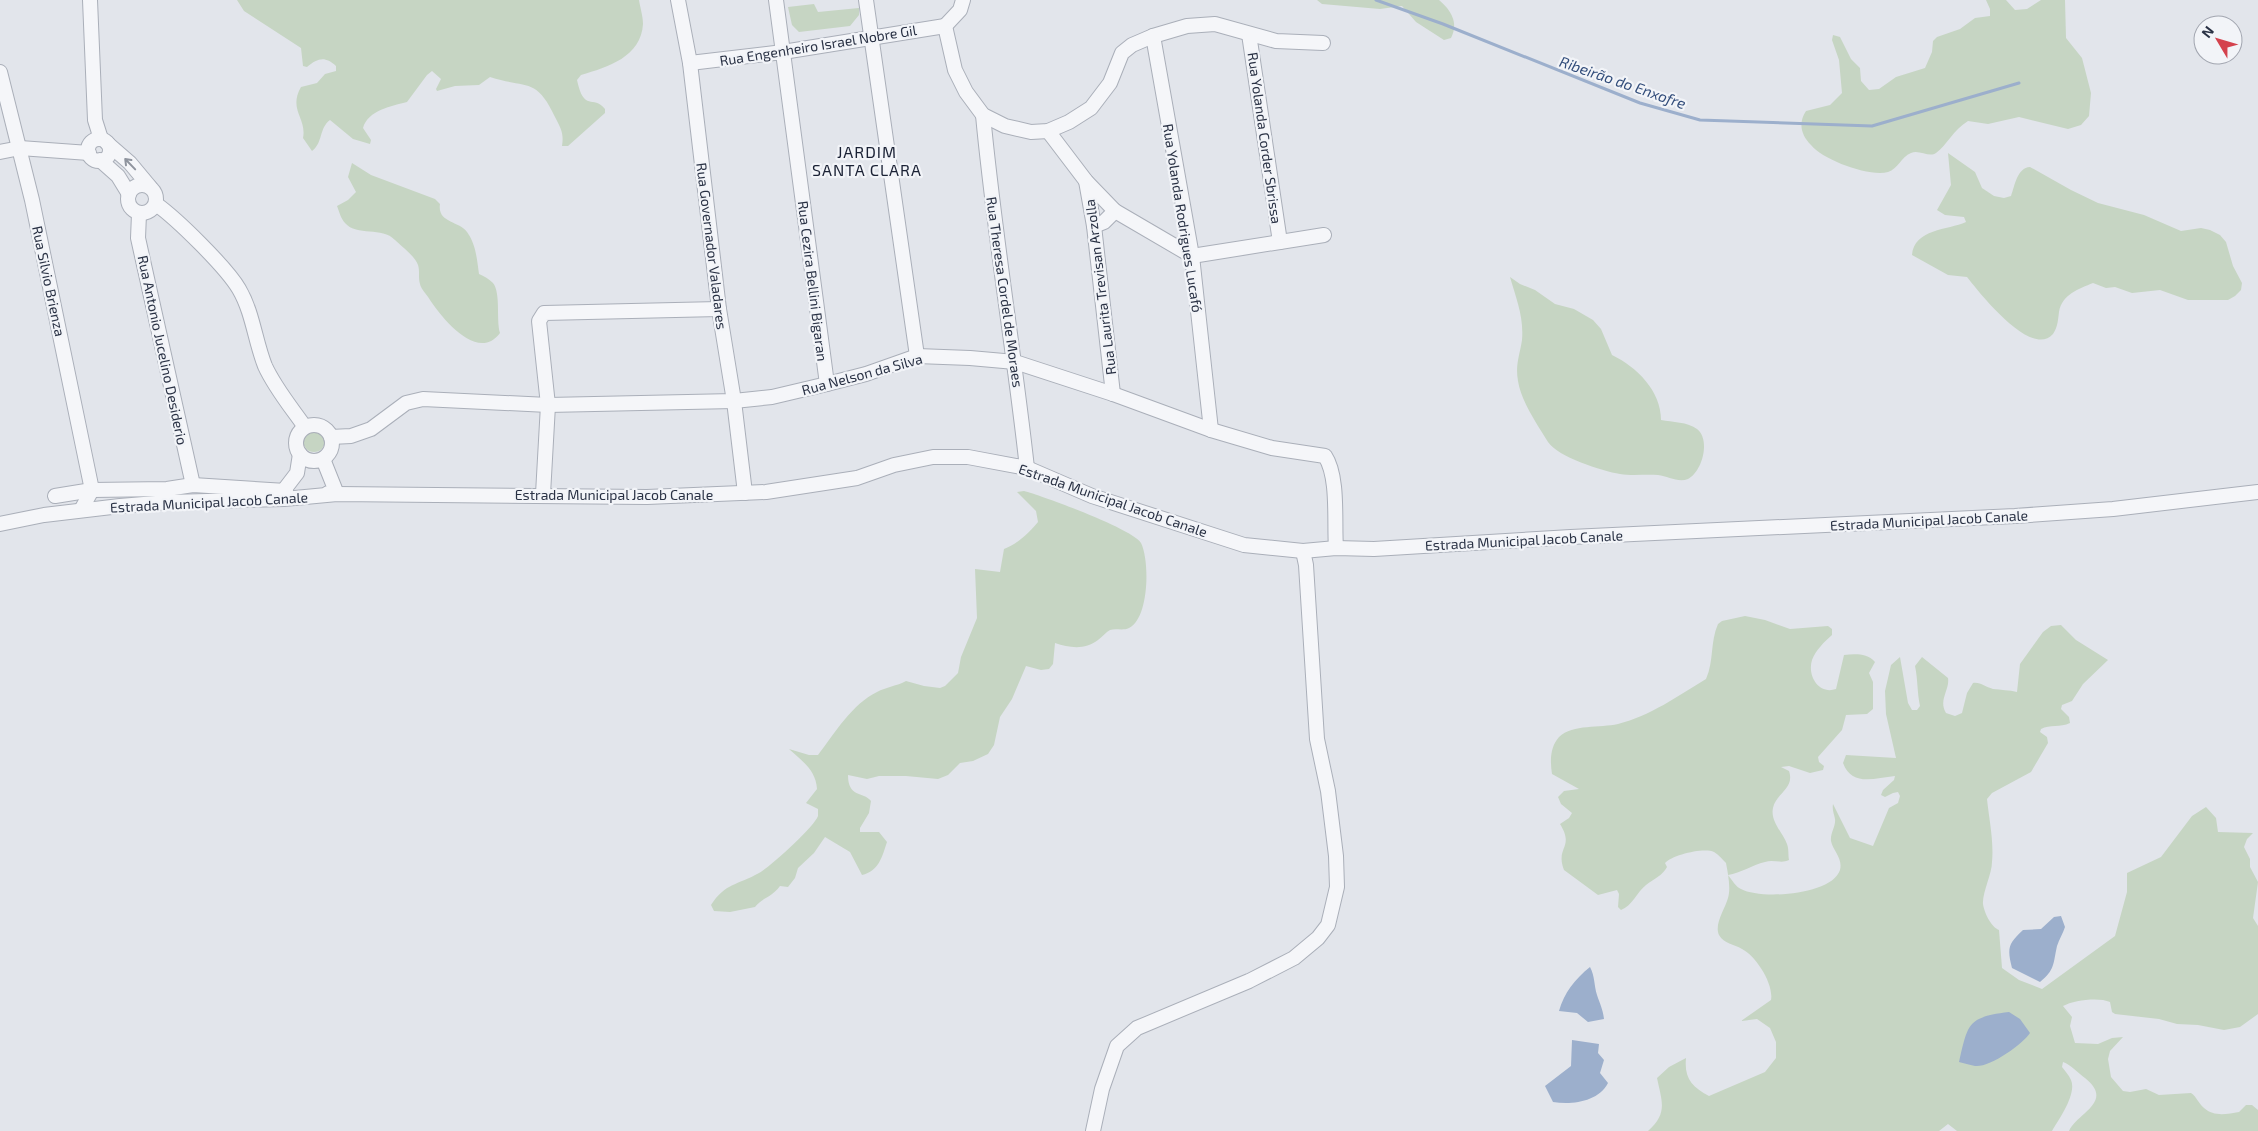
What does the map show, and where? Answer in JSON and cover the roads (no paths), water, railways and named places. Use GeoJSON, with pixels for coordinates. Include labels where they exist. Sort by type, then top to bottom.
{"type":"FeatureCollection","features":[{"type":"Feature","properties":{"kind":"street"},"geometry":{"type":"LineString","coordinates":[[0,152],[20,148],[106,158],[110,152],[95,120],[90,0]]}},
{"type":"Feature","properties":{"kind":"street","name":"Rua Governador Valadares"},"geometry":{"type":"LineString","coordinates":[[678,0],[690,63],[719,309],[734,401],[745,493]]}},
{"type":"Feature","properties":{"kind":"street","name":"Rua Cezira Bellini Bigaran"},"geometry":{"type":"LineString","coordinates":[[776,0],[826,384]]}},
{"type":"Feature","properties":{"kind":"street"},"geometry":{"type":"LineString","coordinates":[[866,0],[917,356]]}},
{"type":"Feature","properties":{"kind":"street"},"geometry":{"type":"LineString","coordinates":[[963,0],[960,10],[946,26],[955,70],[966,92],[983,115],[1004,126],[1031,132],[1048,132],[1092,108],[1110,83],[1122,53],[1132,45],[1153,36],[1187,26],[1215,24],[1276,41],[1323,43]]}},
{"type":"Feature","properties":{"kind":"street","name":"Rua Engenheiro Israel Nobre Gil"},"geometry":{"type":"LineString","coordinates":[[690,63],[783,52],[946,26]]}},
{"type":"Feature","properties":{"kind":"street","name":"Rua Yolanda Corder Sbrissa"},"geometry":{"type":"LineString","coordinates":[[1249,34],[1280,242]]}},
{"type":"Feature","properties":{"kind":"street","name":"Rua Yolanda Rodrigues Lucafó"},"geometry":{"type":"LineString","coordinates":[[1153,36],[1192,256],[1211,430]]}},
{"type":"Feature","properties":{"kind":"street","name":"Rua Silvio Brienza"},"geometry":{"type":"LineString","coordinates":[[0,72],[20,148],[92,490]]}},
{"type":"Feature","properties":{"kind":"street","name":"Rua Theresa Cordel de Moraes"},"geometry":{"type":"LineString","coordinates":[[983,115],[989,178],[1015,362],[1027,468]]}},
{"type":"Feature","properties":{"kind":"street"},"geometry":{"type":"LineString","coordinates":[[1048,132],[1086,181],[1115,211],[1192,256],[1324,235]]}},
{"type":"Feature","properties":{"kind":"street"},"geometry":{"type":"LineString","coordinates":[[104,141],[130,164],[150,187],[156,194],[156,204],[149,212],[139,214],[131,208],[128,199],[129,194],[135,186],[145,185],[150,187]]}},
{"type":"Feature","properties":{"kind":"street"},"geometry":{"type":"LineString","coordinates":[[94,157],[118,176],[129,194]]}},
{"type":"Feature","properties":{"kind":"street","name":"Rua Laurita Trevisan Arzolla"},"geometry":{"type":"LineString","coordinates":[[1086,181],[1094,226],[1112,394]]}},
{"type":"Feature","properties":{"kind":"street"},"geometry":{"type":"LineString","coordinates":[[156,204],[170,214],[239,289],[252,318],[265,364],[277,388],[305,427]]}},
{"type":"Feature","properties":{"kind":"street"},"geometry":{"type":"LineString","coordinates":[[1094,226],[1104,222],[1115,211]]}},
{"type":"Feature","properties":{"kind":"street","name":"Rua Antonio Jucelino Desiderio"},"geometry":{"type":"LineString","coordinates":[[139,214],[138,238],[193,485]]}},
{"type":"Feature","properties":{"kind":"street"},"geometry":{"type":"LineString","coordinates":[[543,494],[548,406],[539,321],[544,313],[719,309]]}},
{"type":"Feature","properties":{"kind":"street","name":"Rua Nelson da Silva"},"geometry":{"type":"LineString","coordinates":[[331,437],[351,436],[371,429],[406,403],[423,400],[548,406],[734,401],[772,397],[826,384],[866,374],[917,356],[1015,362],[1112,394],[1211,430],[1272,448],[1325,456],[1330,463],[1332,478],[1336,548]]}},
{"type":"Feature","properties":{"kind":"street"},"geometry":{"type":"LineString","coordinates":[[317,425],[328,431],[331,437],[331,449],[323,459],[310,461],[300,454],[297,449],[297,436],[305,427],[317,425]]}},
{"type":"Feature","properties":{"kind":"street"},"geometry":{"type":"LineString","coordinates":[[284,490],[297,473],[300,454]]}},
{"type":"Feature","properties":{"kind":"street","name":"Estrada Municipal Jacob Canale"},"geometry":{"type":"LineString","coordinates":[[0,524],[81,510],[168,502],[284,499],[337,494],[543,494],[647,497],[766,492],[858,478],[894,465],[933,457],[968,457],[1027,468],[1092,496],[1244,545],[1303,551],[2014,516],[2113,509],[2258,492]]}},
{"type":"Feature","properties":{"kind":"street"},"geometry":{"type":"LineString","coordinates":[[55,496],[92,490],[167,489],[193,485],[337,494],[323,459]]}},
{"type":"Feature","properties":{"kind":"street"},"geometry":{"type":"LineString","coordinates":[[81,510],[92,490]]}},
{"type":"Feature","properties":{"kind":"street"},"geometry":{"type":"LineString","coordinates":[[1093,1131],[1102,1089],[1117,1046],[1137,1028],[1249,981],[1294,958],[1318,938],[1328,925],[1337,887],[1336,856],[1328,792],[1317,739],[1306,565],[1303,551]]}},
{"type":"Feature","properties":{"kind":"water"},"geometry":{"type":"Polygon","coordinates":[[[2061,916],[2065,927],[2057,946],[2053,966],[2045,978],[2040,982],[2012,968],[2009,951],[2018,935],[2023,930],[2041,929],[2054,917],[2061,916]]]}},
{"type":"Feature","properties":{"kind":"water"},"geometry":{"type":"Polygon","coordinates":[[[1590,967],[1604,1019],[1588,1022],[1577,1013],[1559,1011],[1571,987],[1590,967]]]}},
{"type":"Feature","properties":{"kind":"water"},"geometry":{"type":"Polygon","coordinates":[[[2009,1012],[2020,1019],[2030,1033],[2026,1038],[2005,1055],[1981,1066],[1959,1062],[1968,1031],[1977,1020],[2009,1012]]]}},
{"type":"Feature","properties":{"kind":"water"},"geometry":{"type":"Polygon","coordinates":[[[1572,1040],[1599,1044],[1598,1053],[1604,1060],[1600,1073],[1608,1083],[1598,1094],[1584,1101],[1553,1102],[1545,1086],[1571,1066],[1572,1040]]]}},
{"type":"Feature","properties":{"kind":"waterway","name":"Ribeirão do Enxofre"},"geometry":{"type":"LineString","coordinates":[[1376,0],[1443,24],[1640,103],[1700,120],[1872,126],[2019,83]]}},
{"type":"Feature","properties":{"kind":"district","name":"JARDIM SANTA CLARA"},"geometry":{"type":"Point","coordinates":[867,160]}}]}
